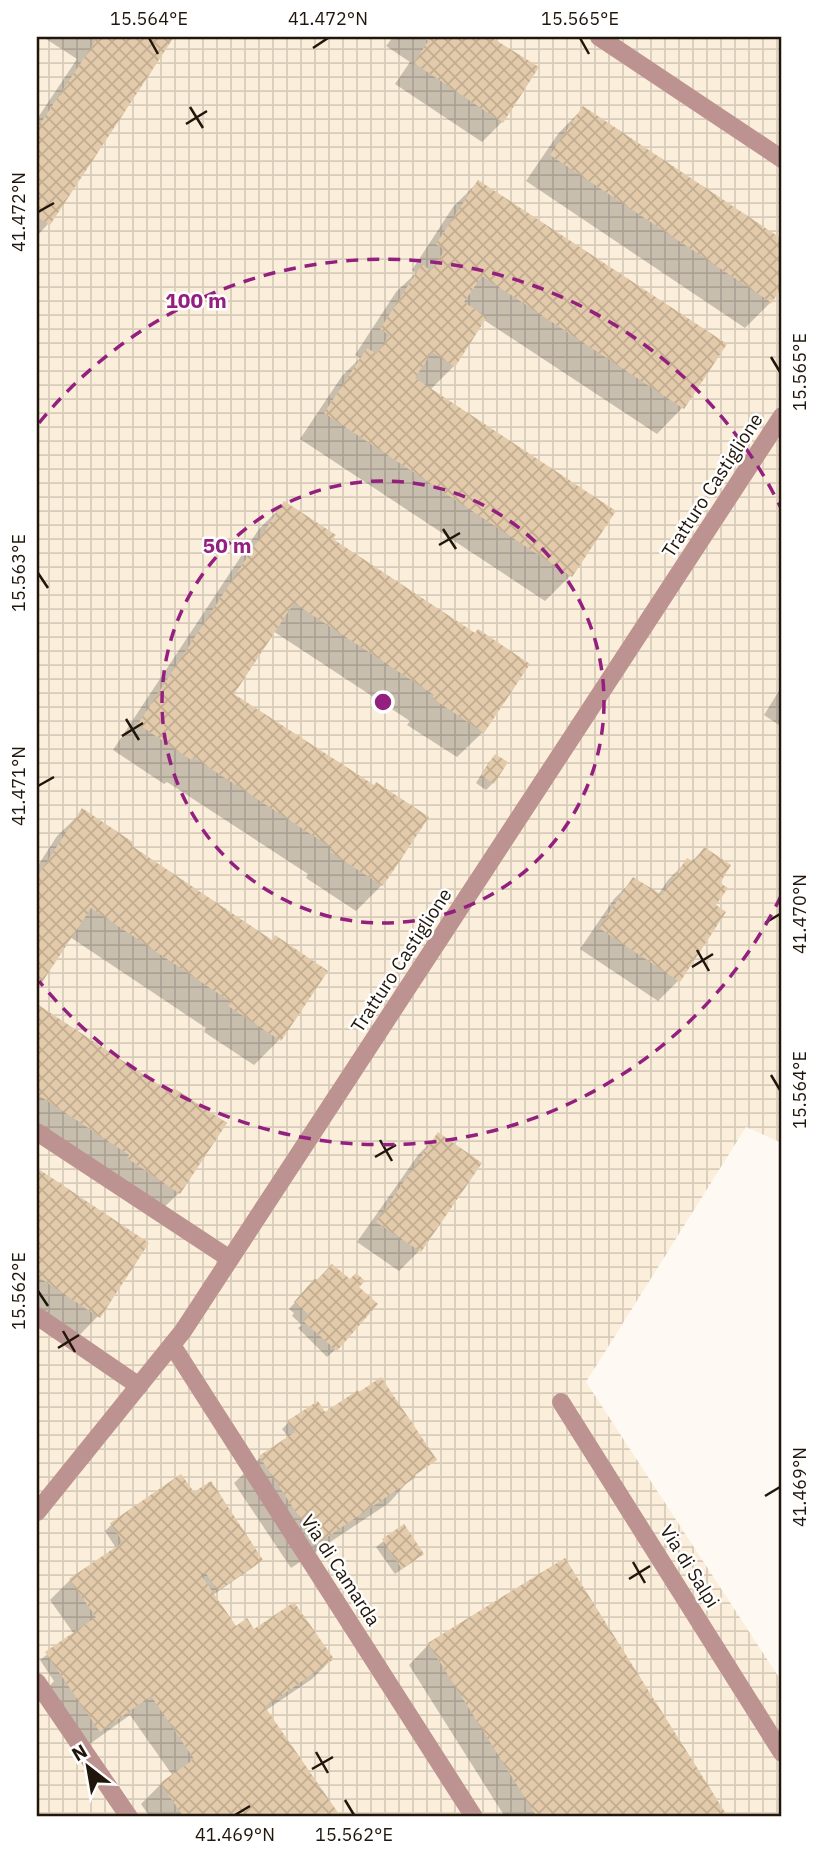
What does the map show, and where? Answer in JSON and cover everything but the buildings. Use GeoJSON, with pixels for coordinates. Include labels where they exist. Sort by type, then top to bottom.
{"type":"FeatureCollection","features":[{"type":"Feature","properties":{"kind":"street"},"geometry":{"type":"LineString","coordinates":[[600,37],[782,159]]}},
{"type":"Feature","properties":{"kind":"street","name":"Tratturo Castiglione"},"geometry":{"type":"LineString","coordinates":[[37,1512],[172,1346],[782,416]]}},
{"type":"Feature","properties":{"kind":"street"},"geometry":{"type":"LineString","coordinates":[[37,1132],[230,1259]]}},
{"type":"Feature","properties":{"kind":"street"},"geometry":{"type":"LineString","coordinates":[[37,1316],[139,1386]]}},
{"type":"Feature","properties":{"kind":"street","name":"Via di Camarda"},"geometry":{"type":"LineString","coordinates":[[172,1346],[474,1817]]}},
{"type":"Feature","properties":{"kind":"street","name":"Via di Salpi"},"geometry":{"type":"LineString","coordinates":[[561,1402],[782,1753]]}},
{"type":"Feature","properties":{"kind":"street"},"geometry":{"type":"LineString","coordinates":[[37,1682],[129,1817]]}},
{"type":"Feature","properties":{"kind":"shaded area"},"geometry":{"type":"Polygon","coordinates":[[[37,37],[782,37],[782,1143],[746,1127],[586,1382],[782,1682],[782,1817],[37,1817],[37,37]]]}}]}
